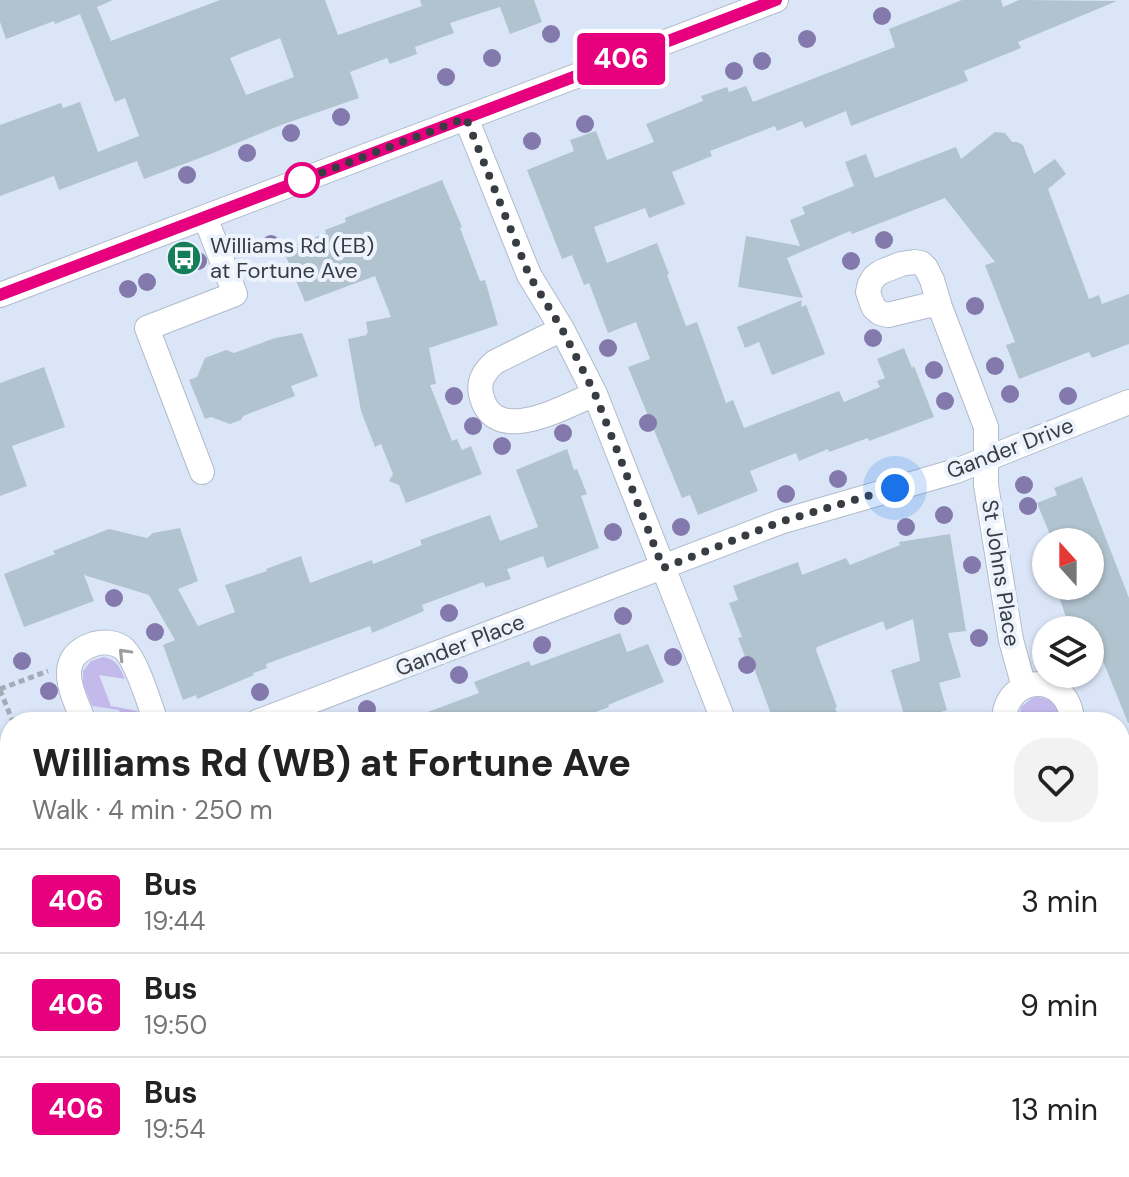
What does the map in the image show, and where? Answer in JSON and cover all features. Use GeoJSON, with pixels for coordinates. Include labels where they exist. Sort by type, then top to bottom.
{"type":"FeatureCollection","features":[{"type":"Feature","properties":{"kind":"street"},"geometry":{"type":"LineString","coordinates":[[0,295],[762,2]]}},
{"type":"Feature","properties":{"kind":"street"},"geometry":{"type":"LineString","coordinates":[[466,118],[529,275],[562,329],[595,394],[720,712]]}},
{"type":"Feature","properties":{"kind":"street"},"geometry":{"type":"LineString","coordinates":[[202,472],[147,328],[235,294],[205,217]]}},
{"type":"Feature","properties":{"kind":"street","name":"St Johns Place"},"geometry":{"type":"LineString","coordinates":[[940,307],[986,427],[986,485],[1011,640],[1024,687]]}},
{"type":"Feature","properties":{"kind":"street"},"geometry":{"type":"LineString","coordinates":[[562,329],[488,368],[483,373],[480,388],[485,404],[501,420],[519,422],[595,394]]}},
{"type":"Feature","properties":{"kind":"street","name":"Gander Drive"},"geometry":{"type":"LineString","coordinates":[[663,568],[804,514],[956,471],[1129,402]]}},
{"type":"Feature","properties":{"kind":"street","name":"Gander Place"},"geometry":{"type":"LineString","coordinates":[[283,712],[663,568]]}},
{"type":"Feature","properties":{"kind":"street"},"geometry":{"type":"LineString","coordinates":[[80,712],[70,684],[68,673],[71,662],[86,647],[108,642],[126,650],[152,712]]}},
{"type":"Feature","properties":{"kind":"street"},"geometry":{"type":"LineString","coordinates":[[1004,712],[1015,693],[1035,684],[1058,690],[1066,698],[1071,712]]}},
{"type":"Feature","properties":{"kind":"path"},"geometry":{"type":"LineString","coordinates":[[9,712],[0,689],[48,671]]}},
{"type":"Feature","properties":{"kind":"shaded area"},"geometry":{"type":"Polygon","coordinates":[[[103,657],[117,664],[125,679],[99,675],[111,706],[137,712],[92,706],[83,684],[83,671],[91,661],[103,657]]]}},
{"type":"Feature","properties":{"kind":"shaded area"},"geometry":{"type":"Polygon","coordinates":[[[1032,698],[1048,700],[1058,712],[1020,712],[1021,707],[1032,698]]]}},
{"type":"Feature","properties":{"kind":"building"},"geometry":{"type":"Polygon","coordinates":[[[0,0],[113,0],[97,7],[111,41],[220,0],[325,0],[338,35],[422,6],[420,0],[534,0],[542,22],[510,34],[500,7],[450,23],[454,33],[415,47],[417,54],[390,64],[387,58],[350,72],[359,98],[144,179],[137,161],[59,190],[54,176],[0,196],[0,125],[61,103],[63,108],[80,102],[98,152],[139,136],[125,98],[115,102],[80,14],[6,39],[0,22],[0,0]],[[280,38],[230,58],[246,95],[294,77],[280,38]]]}},
{"type":"Feature","properties":{"kind":"building"},"geometry":{"type":"Polygon","coordinates":[[[962,0],[1001,0],[1003,7],[1019,0],[1117,1],[1018,42],[1021,48],[964,71],[968,81],[851,126],[846,111],[805,128],[802,121],[777,131],[775,126],[710,151],[712,156],[672,172],[685,204],[649,218],[645,208],[594,227],[607,263],[657,243],[686,326],[697,322],[726,403],[733,400],[744,428],[839,391],[844,402],[880,387],[877,381],[885,378],[877,359],[904,348],[934,417],[869,441],[868,438],[829,452],[828,449],[799,461],[796,453],[750,471],[758,491],[698,515],[690,495],[682,498],[628,367],[650,359],[636,322],[608,333],[589,283],[584,285],[572,255],[562,259],[527,170],[574,151],[570,140],[596,131],[607,160],[654,142],[646,124],[703,101],[701,96],[727,87],[729,92],[746,86],[753,102],[895,47],[889,29],[962,0]]]}},
{"type":"Feature","properties":{"kind":"building"},"geometry":{"type":"Polygon","coordinates":[[[995,132],[1005,133],[1012,142],[1023,145],[1034,174],[1055,159],[1066,174],[1048,189],[1089,299],[1099,295],[1102,304],[1129,294],[1129,344],[1092,358],[1089,352],[1019,379],[1006,345],[1015,342],[985,265],[995,262],[945,198],[852,234],[850,231],[787,258],[803,298],[738,287],[746,236],[800,246],[790,220],[805,214],[802,207],[854,186],[845,162],[866,154],[875,178],[956,147],[961,159],[995,132]]]}},
{"type":"Feature","properties":{"kind":"building"},"geometry":{"type":"Polygon","coordinates":[[[442,180],[480,281],[485,280],[498,325],[429,348],[436,384],[430,385],[452,441],[457,439],[462,450],[471,446],[482,474],[406,503],[399,485],[389,481],[393,474],[381,444],[375,447],[361,411],[348,339],[367,335],[366,322],[391,317],[375,276],[305,302],[284,252],[346,222],[345,218],[442,180]]]}},
{"type":"Feature","properties":{"kind":"building"},"geometry":{"type":"Polygon","coordinates":[[[802,300],[801,307],[806,305],[825,354],[772,375],[759,342],[745,348],[737,327],[802,300]]]}},
{"type":"Feature","properties":{"kind":"building"},"geometry":{"type":"Polygon","coordinates":[[[302,333],[318,376],[291,386],[295,396],[243,416],[241,420],[230,424],[211,417],[205,419],[189,380],[197,377],[205,358],[226,350],[234,353],[275,338],[302,333]]]}},
{"type":"Feature","properties":{"kind":"building"},"geometry":{"type":"Polygon","coordinates":[[[44,367],[65,427],[12,446],[27,486],[0,496],[0,383],[44,367]]]}},
{"type":"Feature","properties":{"kind":"building"},"geometry":{"type":"Polygon","coordinates":[[[567,449],[587,494],[581,496],[599,548],[547,568],[543,556],[507,569],[511,579],[486,587],[483,582],[422,605],[424,611],[372,633],[370,626],[266,664],[267,668],[254,675],[197,699],[196,695],[183,700],[163,645],[175,640],[149,595],[84,575],[94,601],[24,627],[4,574],[109,529],[147,538],[153,533],[180,528],[198,581],[178,589],[198,626],[235,612],[225,585],[301,556],[310,583],[372,560],[373,564],[422,545],[420,540],[490,515],[500,541],[538,527],[516,470],[567,449]]]}},
{"type":"Feature","properties":{"kind":"building"},"geometry":{"type":"Polygon","coordinates":[[[1082,477],[1102,528],[1047,528],[1037,503],[1057,495],[1054,488],[1082,477]]]}},
{"type":"Feature","properties":{"kind":"building"},"geometry":{"type":"Polygon","coordinates":[[[950,534],[966,631],[948,633],[961,677],[939,683],[947,710],[903,712],[891,670],[920,661],[913,619],[886,630],[883,621],[817,647],[837,712],[770,712],[751,660],[747,662],[738,638],[742,637],[729,603],[738,600],[733,586],[798,562],[802,575],[846,558],[850,565],[900,545],[899,542],[950,534]]]}},
{"type":"Feature","properties":{"kind":"building"},"geometry":{"type":"Polygon","coordinates":[[[1104,534],[1129,598],[1129,712],[1124,712],[1104,663],[1104,616],[1066,616],[1060,600],[1104,600],[1104,534]]]}},
{"type":"Feature","properties":{"kind":"building"},"geometry":{"type":"Polygon","coordinates":[[[620,633],[627,652],[648,644],[664,682],[595,712],[428,712],[479,693],[474,682],[529,661],[531,666],[620,633]]]}},
{"type":"Feature","properties":{"kind":"bus line","name":"406"},"geometry":{"type":"LineString","coordinates":[[0,295],[776,0]]}},
{"type":"Feature","properties":{"kind":"place","name":"Williams Rd (EB) at Fortune Ave"},"geometry":{"type":"Point","coordinates":[184,258]}},
{"type":"Feature","properties":{"kind":"route"},"geometry":{"type":"LineString","coordinates":[[302,180],[292,184],[466,118],[529,275],[562,329],[595,394],[663,568],[780,522],[895,488]]}}]}
